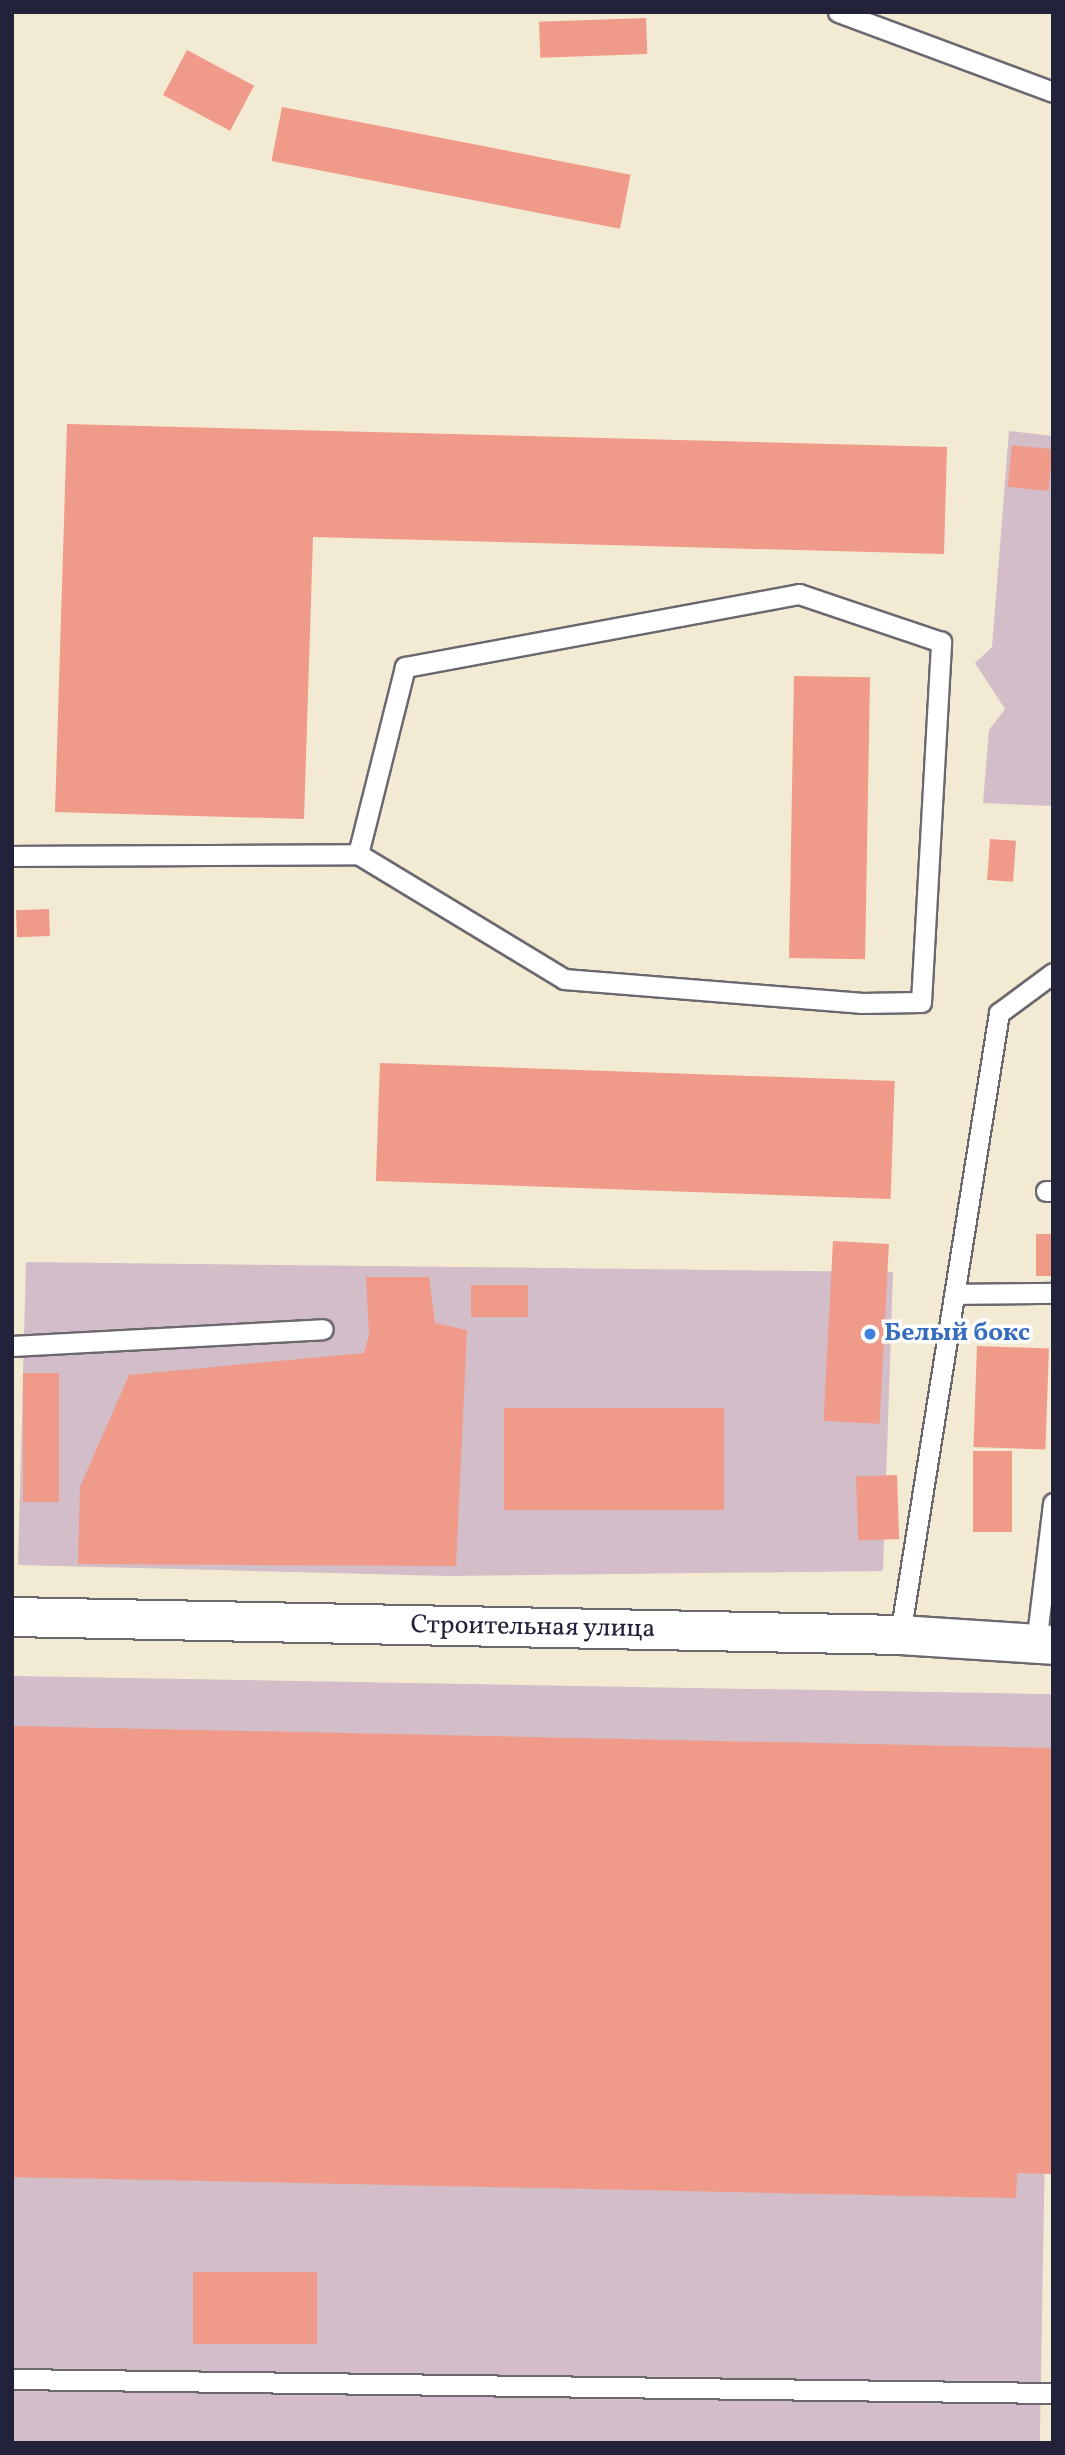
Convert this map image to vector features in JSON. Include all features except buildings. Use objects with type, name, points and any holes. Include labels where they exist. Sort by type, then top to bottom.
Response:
[{"type":"street","name":"Строительная улица","points":[[12,1617],[900,1635],[1045,1644]]},
{"type":"lane","points":[[838,12],[1053,92]]},
{"type":"lane","points":[[12,856],[358,854],[564,979],[860,1003],[921,1002],[941,642],[799,594],[405,667],[358,854]]},
{"type":"lane","points":[[900,1635],[999,1013],[1053,973]]},
{"type":"lane","points":[[954,1294],[1053,1293]]},
{"type":"lane","points":[[12,1346],[323,1329]]},
{"type":"lane","points":[[1045,1644],[1053,1503]]},
{"type":"lane","points":[[12,2379],[1053,2393]]},
{"type":"shaded area","points":[[1009,431],[1053,436],[1053,806],[983,803],[989,730],[1005,709],[975,663],[992,647]]},
{"type":"shaded area","points":[[26,1262],[893,1272],[883,1571],[449,1576],[18,1565]]},
{"type":"shaded area","points":[[12,1676],[1053,1694],[1040,2443],[12,2443]]},
{"type":"place","name":"Белый бокс","points":[[870,1334]]}]
